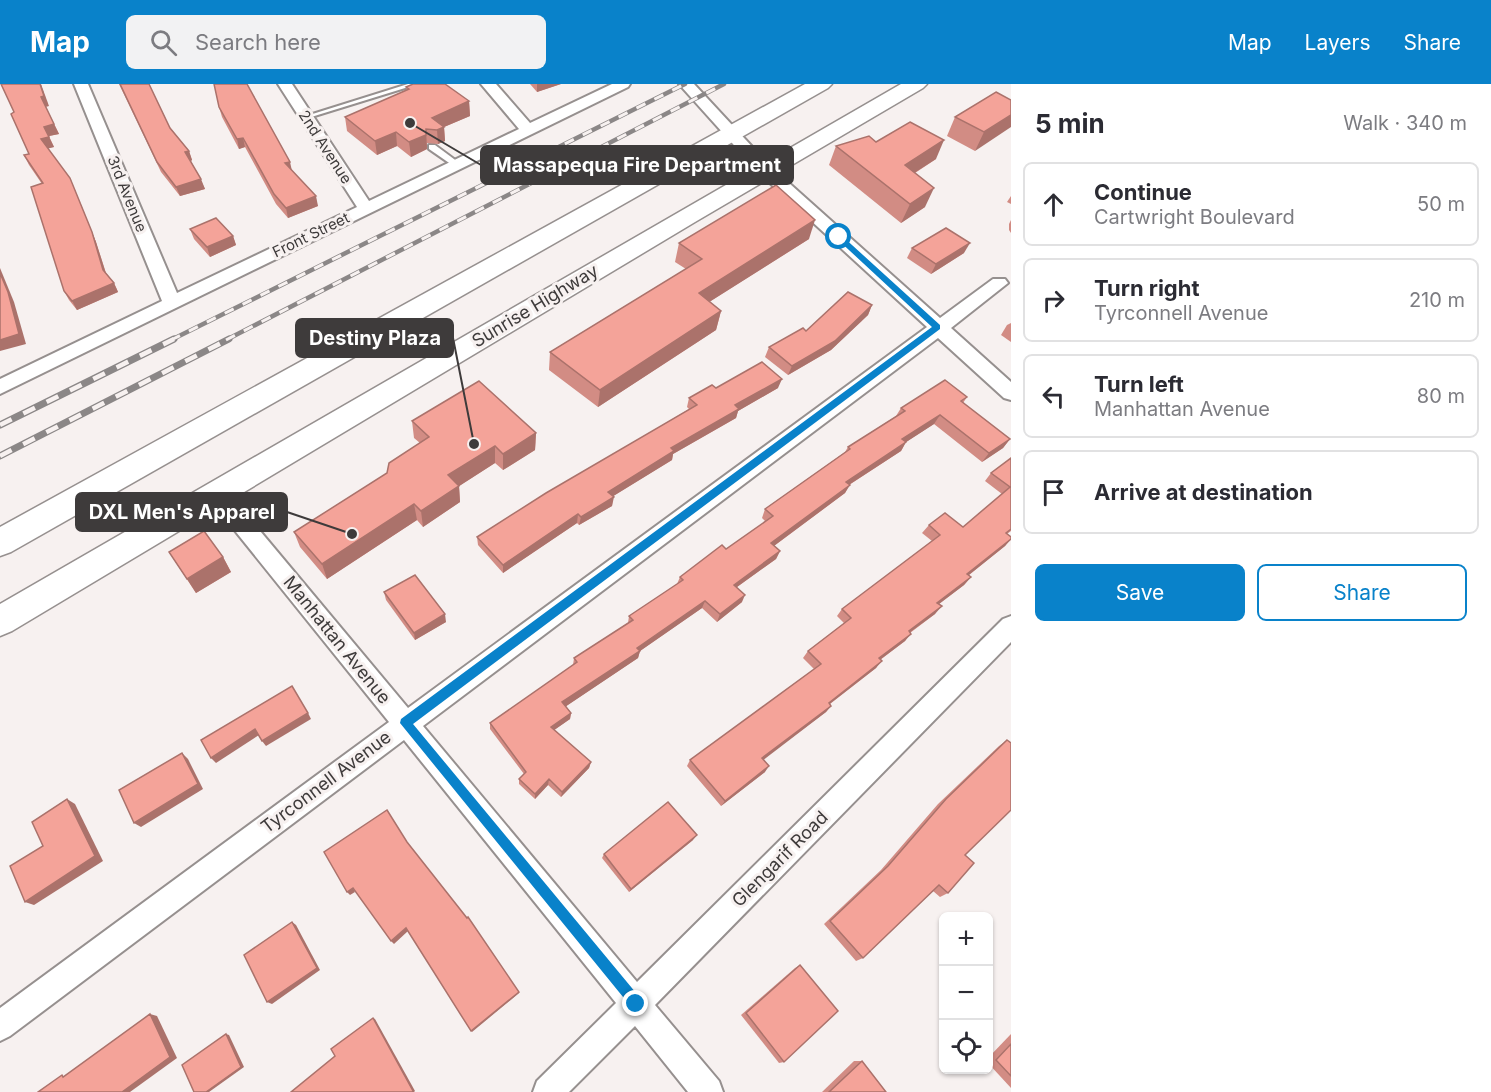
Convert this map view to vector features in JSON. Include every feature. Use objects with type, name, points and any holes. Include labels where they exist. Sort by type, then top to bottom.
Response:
[{"type":"highway","points":[[0,543],[821,84]]},
{"type":"highway","name":"Sunrise Highway","points":[[0,621],[218,495],[757,161],[916,84]]},
{"type":"street","name":"3rd Avenue","points":[[81,84],[172,303]]},
{"type":"street","name":"2nd Avenue","points":[[285,84],[366,209]]},
{"type":"street","points":[[488,84],[528,130]]},
{"type":"street","name":"Front Street","points":[[0,387],[623,84]]},
{"type":"street","points":[[686,84],[757,161],[1011,393]]},
{"type":"street","name":"Tyrconnell Avenue","points":[[0,1026],[999,283]]},
{"type":"street","name":"Manhattan Avenue","points":[[218,495],[708,1092]]},
{"type":"street","name":"Glengarif Road","points":[[548,1092],[1011,626]]},
{"type":"lane","points":[[306,117],[415,84]]},
{"type":"lane","points":[[432,147],[458,165]]},
{"type":"building","points":[[1,84],[40,84],[44,96],[41,97],[54,124],[44,127],[49,137],[41,139],[70,178],[92,232],[103,270],[114,283],[72,301],[64,291],[31,187],[43,183],[24,155],[29,154],[11,114],[14,112]]},
{"type":"building","points":[[120,84],[149,84],[170,128],[189,151],[185,152],[201,179],[176,187],[157,162]]},
{"type":"building","points":[[214,84],[247,84],[290,162],[285,163],[316,196],[286,208],[274,194],[243,138],[237,139],[219,107]]},
{"type":"building","points":[[413,84],[445,84],[469,101],[432,118],[444,127],[437,130],[426,129],[426,135],[409,142],[396,132],[375,141],[345,117],[409,89],[406,87]]},
{"type":"building","points":[[996,92],[1011,100],[1011,115],[984,132],[955,117]]},
{"type":"building","points":[[910,122],[944,140],[905,165],[934,188],[910,204],[836,146],[869,136],[876,142]]},
{"type":"building","points":[[776,185],[815,220],[699,293],[721,311],[600,390],[550,352],[702,259],[679,243]]},
{"type":"building","points":[[216,218],[233,236],[207,247],[190,229]]},
{"type":"building","points":[[946,228],[970,243],[936,264],[912,248]]},
{"type":"building","points":[[0,273],[8,292],[19,334],[0,340]]},
{"type":"building","points":[[848,292],[872,305],[835,341],[792,366],[769,347],[803,328],[806,331]]},
{"type":"building","points":[[762,362],[782,379],[735,405],[739,409],[671,448],[674,451],[608,492],[614,497],[581,517],[578,514],[503,565],[477,537],[546,493],[697,405],[689,398],[712,385],[716,388]]},
{"type":"building","points":[[945,380],[967,397],[961,401],[1010,439],[989,453],[940,415],[902,439],[906,442],[846,482],[850,485],[771,543],[780,551],[734,585],[745,595],[720,614],[705,601],[637,648],[640,651],[562,702],[571,713],[551,727],[591,762],[562,792],[549,779],[535,794],[519,779],[526,772],[490,723],[577,662],[574,658],[633,620],[629,616],[683,580],[680,577],[722,545],[726,549],[773,516],[765,509],[850,449],[848,447],[905,411],[901,408]]},
{"type":"building","points":[[479,381],[536,433],[503,454],[495,446],[448,475],[459,486],[421,511],[414,504],[322,564],[294,532],[387,473],[389,463],[429,437],[412,421]]},
{"type":"building","points":[[1011,458],[1011,529],[1006,533],[1011,539],[967,574],[971,577],[937,603],[942,606],[909,631],[911,634],[879,658],[882,661],[829,703],[831,706],[762,758],[769,766],[725,801],[690,760],[821,664],[808,651],[851,618],[842,609],[940,535],[929,525],[945,513],[963,527],[1010,487],[991,473]]},
{"type":"building","points":[[204,531],[223,557],[187,579],[169,552]]},
{"type":"building","points":[[415,575],[445,614],[414,633],[384,592]]},
{"type":"building","points":[[292,686],[308,713],[262,741],[255,729],[211,758],[201,740]]},
{"type":"building","points":[[1007,740],[1011,743],[1011,810],[965,855],[974,863],[948,893],[939,885],[863,958],[830,921],[888,866],[946,799]]},
{"type":"building","points":[[182,753],[198,784],[134,823],[119,790]]},
{"type":"building","points":[[67,799],[95,856],[25,902],[10,866],[43,846],[32,822]]},
{"type":"building","points":[[668,802],[697,835],[631,889],[604,854]]},
{"type":"building","points":[[387,810],[407,842],[468,917],[519,992],[471,1031],[406,928],[391,941],[353,888],[347,892],[324,852]]},
{"type":"building","points":[[292,922],[317,968],[267,1002],[244,955]]},
{"type":"building","points":[[800,965],[838,1011],[784,1062],[746,1013]]},
{"type":"building","points":[[150,1014],[170,1057],[122,1092],[38,1092],[62,1075],[63,1077]]},
{"type":"building","points":[[373,1018],[412,1092],[291,1092],[335,1056],[331,1049]]},
{"type":"building","points":[[226,1034],[241,1067],[206,1092],[194,1092],[182,1065]]},
{"type":"building","points":[[1011,1044],[1011,1076],[996,1060]]},
{"type":"building","points":[[862,1061],[886,1092],[829,1092]]},
{"type":"railway","points":[[171,340],[685,84]]},
{"type":"railway","points":[[226,340],[724,84]]},
{"type":"railway","points":[[0,425],[174,339]]},
{"type":"railway","points":[[0,456],[229,339]]},
{"type":"place","name":"Massapequa Fire Department","points":[[410,123]]},
{"type":"place","name":"Destiny Plaza","points":[[474,444]]},
{"type":"place","name":"DXL Men's Apparel","points":[[352,534]]},
{"type":"route","points":[[636,1004],[405,723],[937,327],[839,237]]}]
